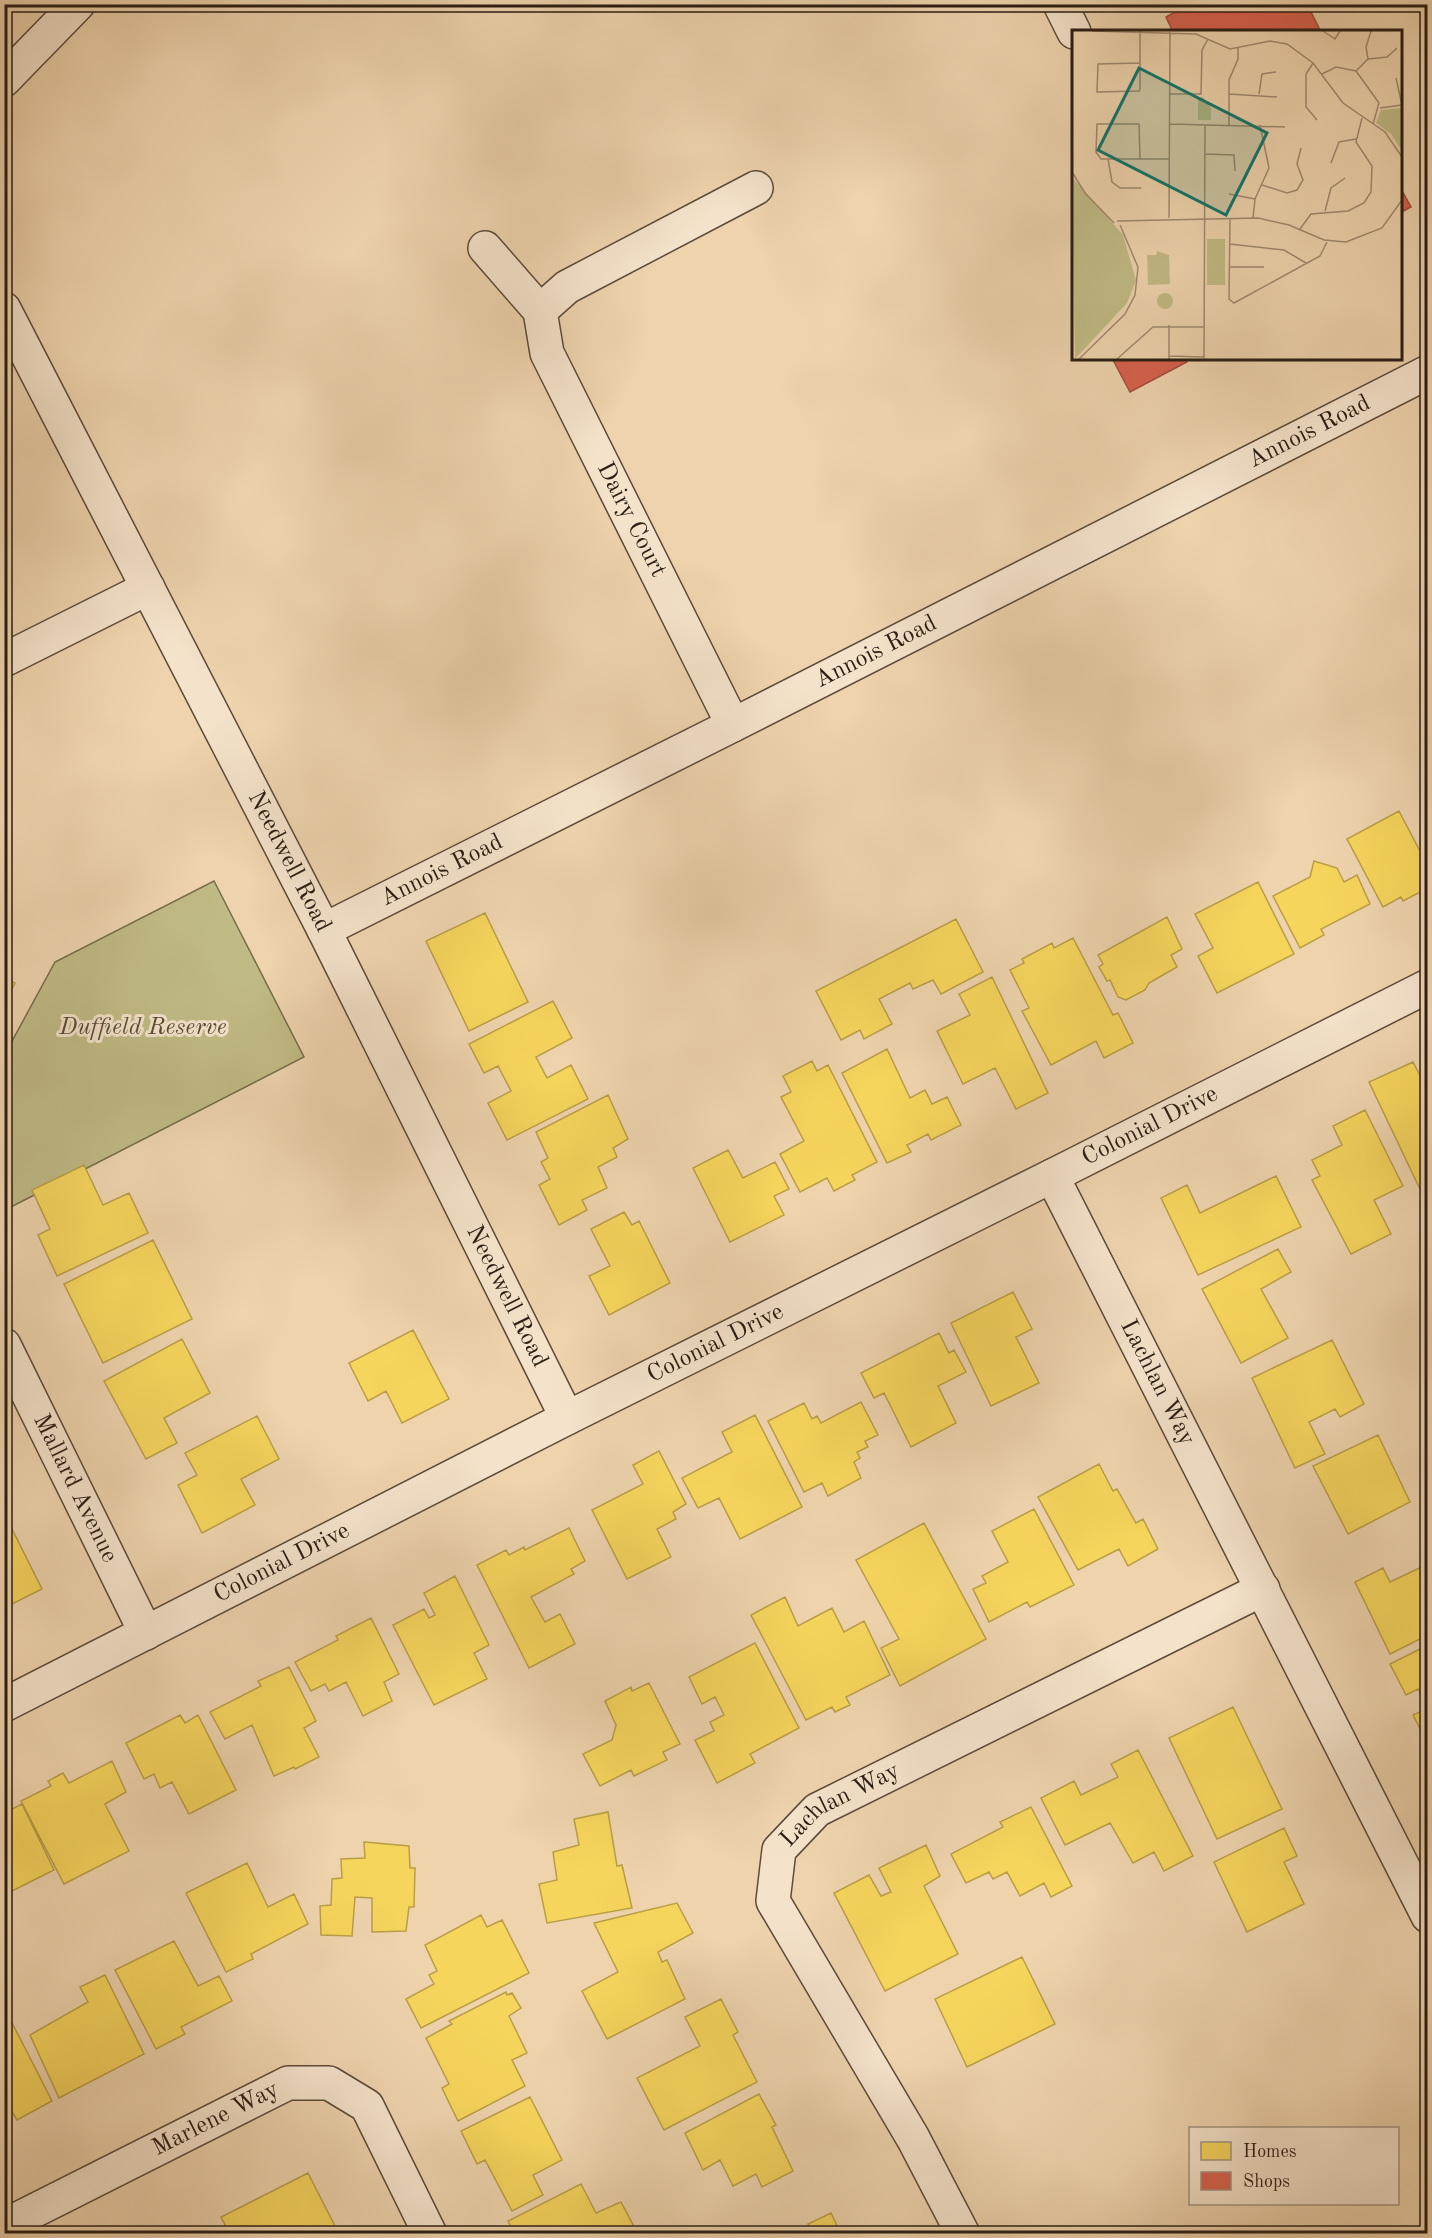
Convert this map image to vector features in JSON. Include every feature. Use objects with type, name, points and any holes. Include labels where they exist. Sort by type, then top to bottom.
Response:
[{"type":"street","points":[[4,80],[78,4]]},
{"type":"street","points":[[1060,4],[1073,30]]},
{"type":"street","points":[[485,248],[540,311],[567,287],[756,188]]},
{"type":"street","name":"Needwell Road","points":[[4,309],[324,930],[567,1418]]},
{"type":"street","name":"Dairy Court","points":[[540,311],[547,352],[733,725]]},
{"type":"street","name":"Annois Road","points":[[324,930],[1428,372]]},
{"type":"street","points":[[4,660],[147,588]]},
{"type":"street","name":"Colonial Drive","points":[[4,1705],[567,1418],[1428,986]]},
{"type":"street","name":"Lachlan Way","points":[[1052,1176],[1428,1916]]},
{"type":"street","name":"Mallard Avenue","points":[[4,1346],[146,1633]]},
{"type":"street","name":"Lachlan Way","points":[[963,2234],[913,2138],[773,1901],[779,1850],[817,1810],[1263,1589]]},
{"type":"street","name":"Marlene Way","points":[[4,2226],[288,2083],[329,2083],[367,2106],[430,2234]]},
{"type":"green space","name":"Duffield Reserve","points":[[214,881],[304,1057],[5,1210],[5,1054],[55,962]]},
{"type":"building: Homes","points":[[1399,811],[1421,853],[1428,850],[1428,888],[1403,901],[1401,897],[1383,907],[1347,839]]},
{"type":"building: Homes","points":[[1314,861],[1337,868],[1344,882],[1357,875],[1370,904],[1321,929],[1324,935],[1300,948],[1273,896],[1310,877]]},
{"type":"building: Homes","points":[[1258,882],[1294,954],[1217,993],[1198,956],[1213,948],[1195,914]]},
{"type":"building: Homes","points":[[485,913],[528,1002],[469,1031],[426,941]]},
{"type":"building: Homes","points":[[1167,917],[1182,949],[1171,955],[1177,967],[1149,983],[1145,990],[1126,1000],[1118,997],[1110,980],[1107,981],[1099,967],[1103,964],[1098,955]]},
{"type":"building: Homes","points":[[956,919],[983,972],[941,994],[933,980],[913,989],[910,983],[879,999],[892,1024],[864,1039],[860,1030],[841,1040],[816,991]]},
{"type":"building: Homes","points":[[1073,938],[1113,1015],[1118,1013],[1133,1043],[1104,1058],[1096,1041],[1051,1065],[1022,1011],[1029,1008],[1010,970],[1024,963],[1022,959],[1052,943],[1054,948]]},
{"type":"building: Homes","points":[[992,977],[1048,1093],[1016,1109],[995,1068],[963,1084],[937,1031],[970,1015],[959,994]]},
{"type":"building: Homes","points":[[4,978],[15,983],[4,1005]]},
{"type":"building: Homes","points":[[553,1001],[572,1038],[536,1057],[547,1078],[571,1065],[588,1099],[507,1140],[488,1103],[511,1091],[498,1066],[484,1073],[469,1044]]},
{"type":"building: Homes","points":[[887,1049],[910,1098],[925,1090],[932,1104],[947,1097],[961,1125],[931,1140],[928,1134],[907,1145],[911,1152],[887,1163],[842,1073]]},
{"type":"building: Homes","points":[[812,1061],[817,1071],[828,1065],[877,1162],[852,1175],[855,1180],[834,1191],[827,1178],[800,1192],[780,1154],[804,1141],[781,1097],[791,1092],[783,1076]]},
{"type":"building: Homes","points":[[1413,1062],[1428,1091],[1428,1206],[1369,1082]]},
{"type":"building: Homes","points":[[608,1095],[628,1139],[613,1148],[617,1157],[598,1167],[607,1188],[582,1200],[587,1210],[559,1225],[539,1185],[550,1179],[541,1162],[548,1158],[536,1132]]},
{"type":"building: Homes","points":[[1365,1110],[1403,1186],[1374,1200],[1391,1234],[1351,1254],[1312,1180],[1320,1176],[1312,1160],[1342,1145],[1333,1126]]},
{"type":"building: Homes","points":[[728,1150],[743,1178],[775,1162],[789,1189],[774,1196],[784,1215],[730,1242],[693,1168]]},
{"type":"building: Homes","points":[[84,1165],[103,1205],[129,1193],[148,1233],[57,1276],[38,1235],[50,1229],[32,1190]]},
{"type":"building: Homes","points":[[1276,1176],[1301,1227],[1198,1275],[1161,1198],[1187,1185],[1200,1213]]},
{"type":"building: Homes","points":[[624,1212],[632,1225],[639,1221],[670,1283],[609,1315],[589,1276],[610,1266],[591,1229]]},
{"type":"building: Homes","points":[[153,1240],[192,1319],[103,1363],[64,1284]]},
{"type":"building: Homes","points":[[1278,1249],[1291,1272],[1261,1289],[1288,1338],[1241,1363],[1202,1289]]},
{"type":"building: Homes","points":[[1013,1292],[1032,1329],[1016,1337],[1039,1383],[991,1406],[951,1323]]},
{"type":"building: Homes","points":[[413,1330],[449,1399],[402,1423],[386,1391],[368,1401],[349,1363]]},
{"type":"building: Homes","points":[[939,1333],[949,1353],[954,1350],[966,1372],[938,1386],[956,1423],[911,1447],[884,1393],[874,1398],[861,1373]]},
{"type":"building: Homes","points":[[182,1339],[210,1393],[164,1418],[177,1443],[146,1459],[104,1381]]},
{"type":"building: Homes","points":[[1332,1340],[1364,1404],[1340,1417],[1335,1409],[1309,1422],[1325,1454],[1295,1468],[1252,1378]]},
{"type":"building: Homes","points":[[861,1402],[878,1435],[865,1441],[868,1447],[857,1452],[860,1458],[854,1462],[861,1478],[828,1496],[822,1483],[804,1492],[768,1421],[804,1403],[812,1419],[817,1416],[821,1423]]},
{"type":"building: Homes","points":[[755,1415],[802,1507],[740,1539],[719,1498],[698,1508],[682,1478],[732,1452],[722,1432]]},
{"type":"building: Homes","points":[[257,1416],[279,1459],[241,1479],[255,1505],[202,1533],[178,1485],[197,1475],[185,1453]]},
{"type":"building: Homes","points":[[1378,1435],[1410,1502],[1348,1534],[1313,1466]]},
{"type":"building: Homes","points":[[659,1451],[686,1504],[673,1512],[676,1519],[657,1529],[671,1557],[627,1579],[592,1510],[643,1484],[633,1465]]},
{"type":"building: Homes","points":[[1099,1464],[1113,1491],[1117,1489],[1136,1523],[1143,1519],[1158,1549],[1128,1566],[1119,1549],[1078,1570],[1038,1497]]},
{"type":"building: Homes","points":[[1034,1509],[1074,1585],[1030,1607],[1027,1602],[989,1622],[973,1589],[986,1583],[982,1576],[1008,1562],[992,1531]]},
{"type":"building: Homes","points":[[4,1513],[42,1589],[4,1608]]},
{"type":"building: Homes","points":[[924,1523],[986,1639],[900,1686],[881,1648],[899,1639],[856,1560]]},
{"type":"building: Homes","points":[[569,1528],[585,1561],[571,1569],[574,1574],[531,1597],[545,1622],[560,1614],[575,1644],[529,1668],[477,1565],[506,1550],[509,1555],[524,1547],[525,1550]]},
{"type":"building: Homes","points":[[1428,1564],[1428,1635],[1390,1654],[1355,1582],[1383,1568],[1390,1582]]},
{"type":"building: Homes","points":[[455,1576],[489,1645],[474,1653],[487,1679],[434,1705],[393,1625],[424,1609],[429,1618],[435,1615],[424,1593]]},
{"type":"building: Homes","points":[[785,1597],[798,1626],[832,1608],[844,1632],[864,1621],[890,1675],[846,1697],[850,1705],[835,1712],[832,1707],[806,1720],[751,1615]]},
{"type":"building: Homes","points":[[371,1618],[399,1674],[384,1682],[392,1701],[363,1716],[346,1682],[329,1691],[325,1684],[311,1691],[295,1662],[338,1640],[336,1636]]},
{"type":"building: Homes","points":[[755,1643],[799,1728],[750,1754],[755,1763],[717,1783],[695,1740],[714,1731],[710,1722],[724,1715],[715,1697],[702,1704],[689,1677]]},
{"type":"building: Homes","points":[[1428,1645],[1428,1707],[1418,1689],[1406,1695],[1390,1664]]},
{"type":"building: Homes","points":[[289,1667],[316,1721],[304,1728],[319,1757],[274,1776],[252,1725],[225,1739],[210,1712],[261,1686],[258,1681]]},
{"type":"building: Homes","points":[[649,1683],[680,1744],[663,1752],[667,1760],[634,1776],[631,1770],[600,1786],[583,1754],[612,1740],[616,1725],[605,1701],[631,1687],[632,1691]]},
{"type":"building: Homes","points":[[1233,1707],[1282,1809],[1217,1839],[1169,1738]]},
{"type":"building: Homes","points":[[1428,1708],[1428,1744],[1413,1715]]},
{"type":"building: Homes","points":[[180,1715],[185,1723],[198,1715],[236,1790],[189,1814],[172,1782],[160,1788],[154,1774],[144,1779],[126,1743]]},
{"type":"building: Homes","points":[[1138,1750],[1193,1856],[1164,1871],[1154,1852],[1133,1863],[1110,1823],[1065,1845],[1041,1798],[1074,1781],[1081,1795],[1118,1777],[1111,1764]]},
{"type":"building: Homes","points":[[112,1761],[126,1792],[105,1804],[129,1851],[64,1884],[21,1801],[51,1786],[48,1781],[63,1773],[69,1783]]},
{"type":"building: Homes","points":[[22,1804],[54,1870],[4,1895],[4,1813]]},
{"type":"building: Homes","points":[[1031,1807],[1072,1886],[1051,1897],[1044,1883],[1020,1896],[1007,1872],[993,1879],[989,1872],[966,1883],[951,1854],[1003,1827],[1000,1822]]},
{"type":"building: Homes","points":[[608,1812],[617,1866],[622,1865],[632,1908],[547,1923],[539,1884],[557,1880],[553,1852],[579,1845],[574,1819]]},
{"type":"building: Homes","points":[[1284,1828],[1297,1856],[1284,1862],[1304,1904],[1247,1932],[1214,1862]]},
{"type":"building: Homes","points":[[364,1842],[409,1846],[410,1868],[415,1868],[414,1907],[409,1907],[406,1931],[372,1932],[372,1898],[355,1897],[352,1936],[321,1935],[320,1906],[331,1905],[332,1879],[342,1878],[341,1859],[365,1858]]},
{"type":"building: Homes","points":[[926,1845],[940,1876],[924,1886],[958,1954],[885,1991],[834,1893],[869,1875],[881,1896],[891,1892],[879,1868]]},
{"type":"building: Homes","points":[[247,1863],[268,1907],[294,1894],[308,1924],[251,1954],[253,1959],[226,1972],[186,1893]]},
{"type":"building: Homes","points":[[677,1903],[693,1933],[658,1952],[662,1962],[667,1960],[685,1999],[607,2039],[582,1991],[618,1972],[594,1923]]},
{"type":"building: Homes","points":[[481,1915],[487,1927],[502,1920],[529,1973],[421,2028],[406,1999],[434,1984],[429,1975],[437,1971],[425,1945]]},
{"type":"building: Homes","points":[[174,1941],[198,1986],[219,1976],[232,2001],[181,2027],[185,2034],[156,2049],[115,1970]]},
{"type":"building: Homes","points":[[1022,1957],[1055,2024],[967,2067],[935,1999]]},
{"type":"building: Homes","points":[[105,1975],[144,2054],[59,2098],[30,2035],[88,2002],[80,1987]]},
{"type":"building: Homes","points":[[506,1992],[507,1995],[512,1993],[521,2008],[509,2016],[527,2053],[512,2060],[525,2086],[458,2121],[442,2088],[449,2084],[426,2038],[452,2024],[449,2021]]},
{"type":"building: Homes","points":[[721,1999],[738,2032],[733,2035],[757,2082],[664,2130],[637,2078],[700,2046],[685,2017]]},
{"type":"building: Homes","points":[[8,2015],[52,2101],[17,2120],[8,2105],[4,2107],[4,2017]]},
{"type":"building: Homes","points":[[759,2094],[776,2125],[772,2127],[793,2171],[762,2187],[756,2174],[733,2186],[720,2160],[703,2170],[685,2133]]},
{"type":"building: Homes","points":[[530,2097],[562,2160],[533,2175],[543,2195],[512,2211],[485,2160],[477,2164],[461,2131]]},
{"type":"building: Homes","points":[[308,2173],[339,2234],[230,2234],[221,2217]]},
{"type":"building: Homes","points":[[581,2184],[596,2213],[621,2202],[638,2234],[515,2234],[508,2221]]},
{"type":"building: Homes","points":[[831,2213],[841,2234],[811,2234],[813,2232],[808,2224]]},
{"type":"building: Shops","points":[[1189,4],[1307,4],[1320,30],[1172,30],[1166,17]]},
{"type":"building: Shops","points":[[1402,191],[1411,207],[1402,212]]},
{"type":"building: Shops","points":[[1113,360],[1186,360],[1187,362],[1130,392]]}]
